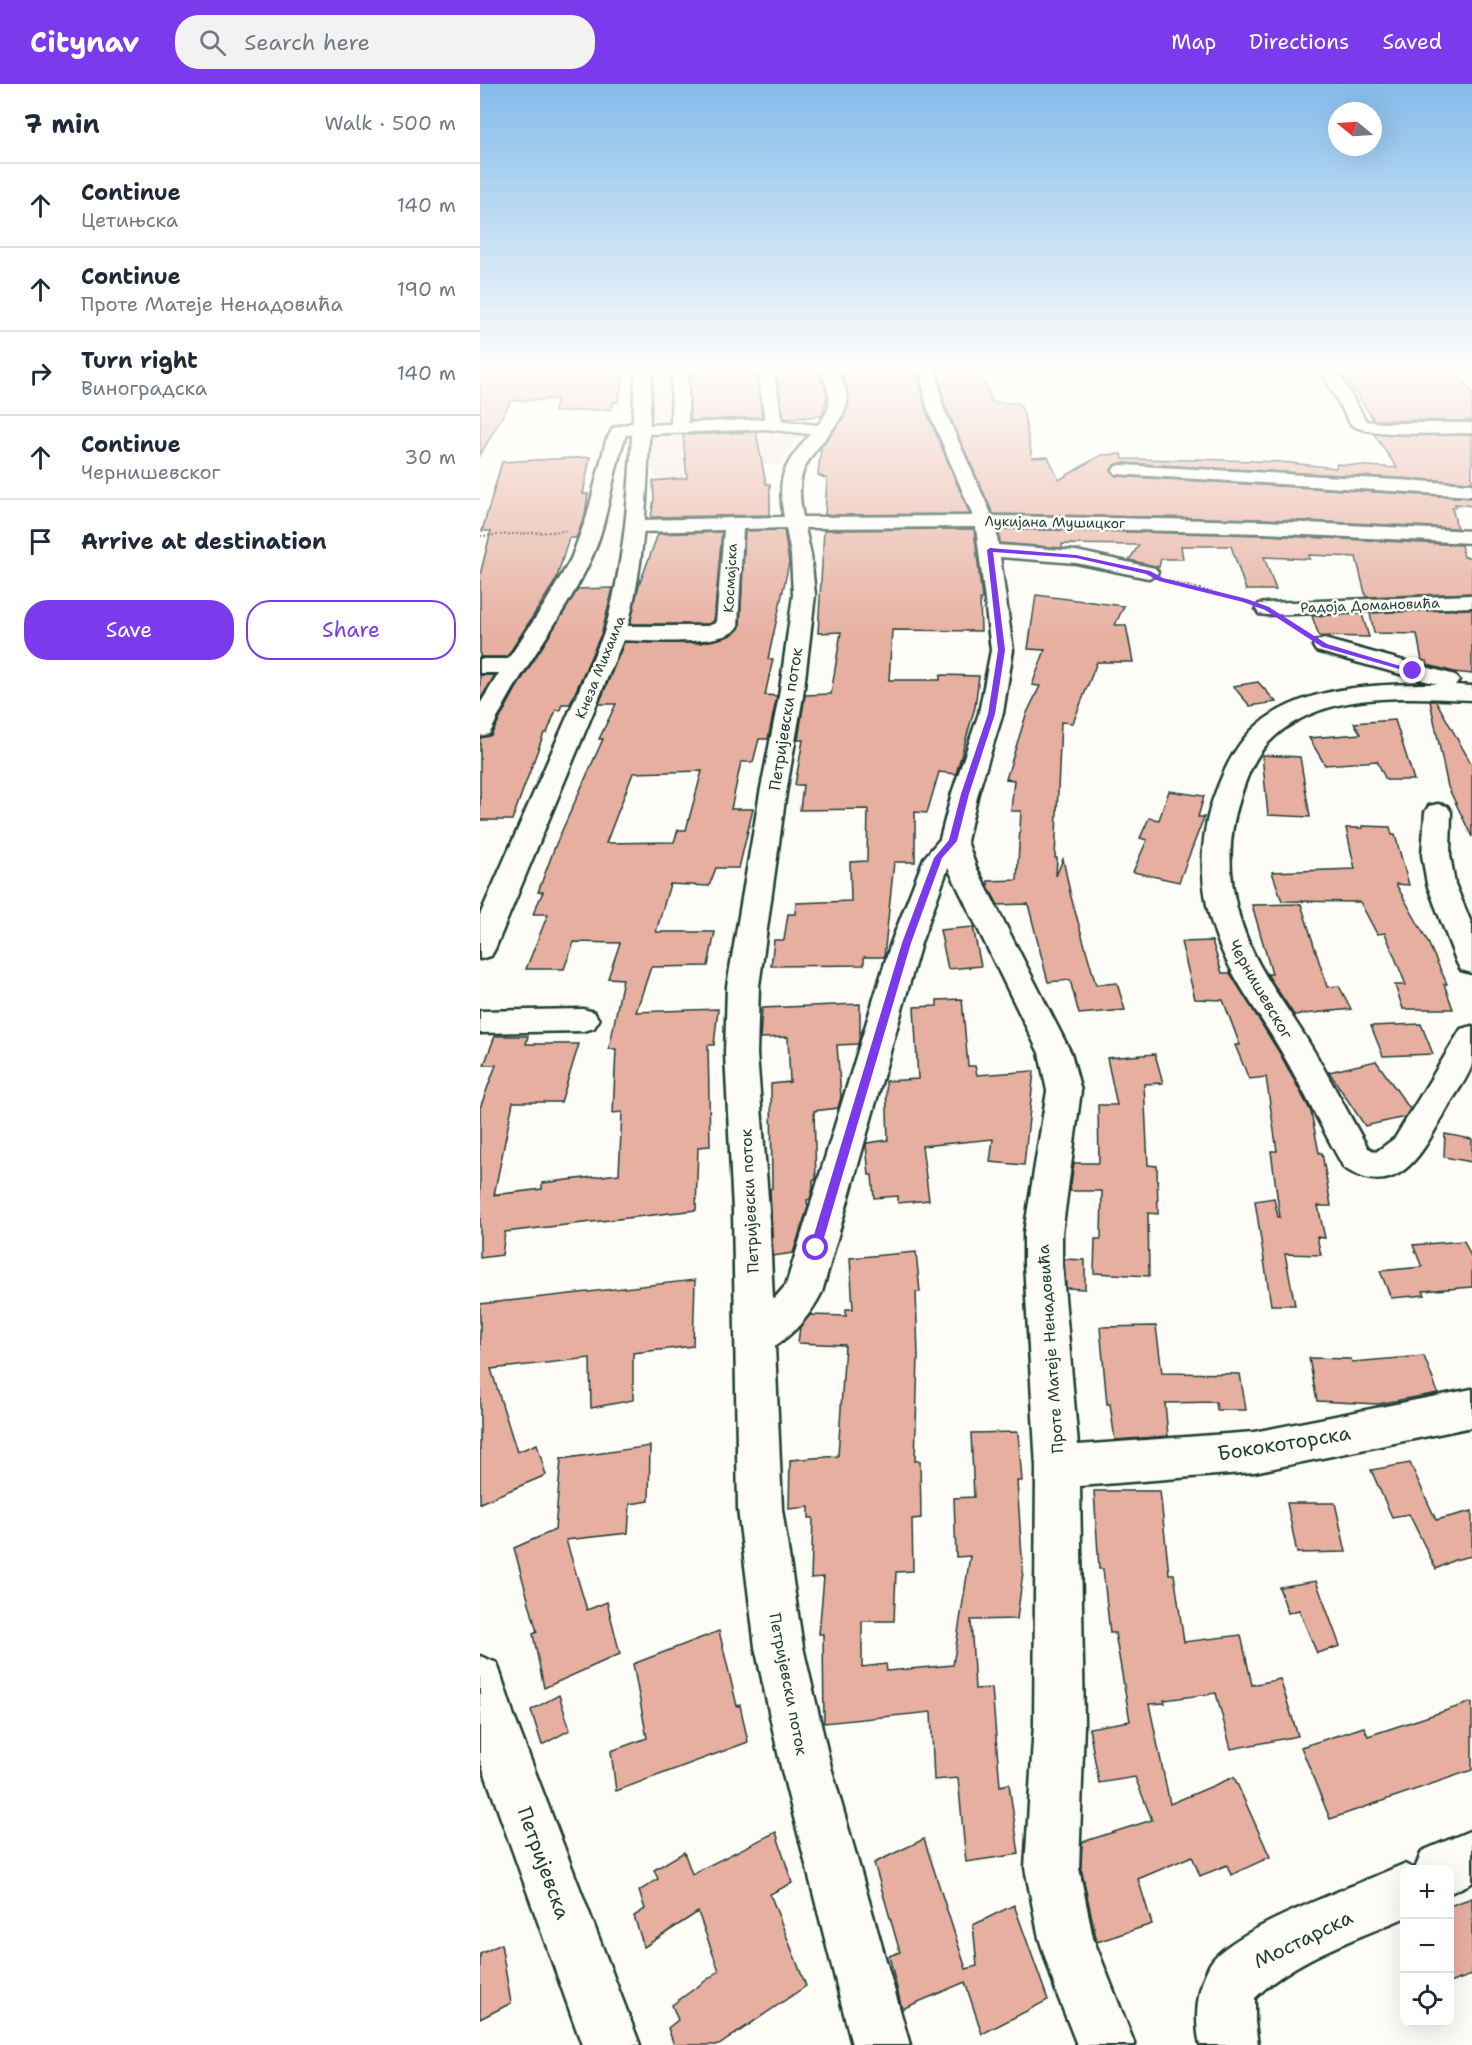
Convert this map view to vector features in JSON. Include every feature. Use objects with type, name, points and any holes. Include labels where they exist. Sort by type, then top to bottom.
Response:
[{"type":"street","points":[[480,729],[488,710],[562,597],[593,530],[612,458]]},
{"type":"street","name":"Кнеза Михаила","points":[[480,949],[615,633],[625,603],[638,526],[639,458]]},
{"type":"street","name":"Петријевски поток","points":[[802,458],[793,470],[789,494],[803,565],[804,595],[791,696],[753,916],[742,1014],[741,1054],[756,1337],[760,1509],[779,1647],[806,1767],[880,2045]]},
{"type":"street","points":[[756,1337],[779,1322],[803,1293],[906,943],[938,858],[953,841],[965,794],[991,714],[1002,650],[987,535],[956,458]]},
{"type":"street","points":[[1122,471],[1472,490]]},
{"type":"street","name":"Лукијана Мушицког","points":[[638,526],[794,523],[987,535],[1201,523],[1472,537]]},
{"type":"street","name":"Космајска","points":[[615,633],[710,633],[727,627],[734,524]]},
{"type":"street","points":[[987,535],[1148,572]]},
{"type":"street","name":"Радоја Домановића","points":[[1267,609],[1472,601]]},
{"type":"street","points":[[1324,646],[1472,687]]},
{"type":"street","points":[[480,666],[516,666]]},
{"type":"street","name":"Чернишевског","points":[[1472,693],[1386,691],[1351,694],[1312,704],[1296,712],[1276,724],[1258,740],[1242,761],[1224,805],[1218,829],[1218,889],[1232,939],[1356,1158],[1367,1165],[1383,1167],[1407,1147],[1472,1037]]},
{"type":"street","points":[[1437,812],[1436,855],[1441,884],[1472,963]]},
{"type":"street","name":"Проте Матеје Ненадовића","points":[[953,841],[962,867],[1055,1053],[1064,1091],[1043,1233],[1043,1263],[1058,1467],[1059,1724],[1052,1868],[1066,1938],[1085,1994],[1106,2045]]},
{"type":"street","points":[[480,1022],[583,1020]]},
{"type":"street","name":"Бококоторска","points":[[1058,1467],[1254,1452],[1472,1408]]},
{"type":"street","name":"Петријевска","points":[[480,1680],[490,1719],[611,2045]]},
{"type":"street","points":[[1451,1865],[1472,1856]]},
{"type":"street","name":"Мостарска","points":[[1229,2045],[1226,2015],[1230,1984],[1246,1968],[1314,1930],[1400,1893]]},
{"type":"path","points":[[480,536],[593,530]]},
{"type":"path","points":[[1148,572],[1161,579],[1267,609]]},
{"type":"shaded area","points":[[650,458],[784,458],[779,465],[763,465],[727,484],[659,487]]},
{"type":"building","points":[[590,458],[583,494],[588,494],[585,515],[576,538],[569,538],[556,580],[507,657],[480,657],[480,575],[491,531],[482,531],[502,462]]},
{"type":"building","points":[[685,458],[761,458],[766,484],[770,484],[770,515],[651,517],[654,499],[653,481],[687,478]]},
{"type":"building","points":[[820,458],[946,458],[970,514],[825,515],[827,479],[818,475]]},
{"type":"building","points":[[968,458],[1048,458],[1059,480],[1097,458],[1281,462],[1336,468],[1337,464],[1397,468],[1390,458],[1472,458],[1472,482],[1122,463],[1114,465],[1111,470],[1116,476],[1472,498],[1472,506],[1455,504],[1456,507],[1452,507],[1457,528],[1264,519],[993,514]]},
{"type":"building","points":[[974,529],[982,599],[980,599],[981,631],[892,630],[889,680],[940,680],[940,675],[979,676],[975,707],[956,774],[939,772],[927,813],[915,812],[915,862],[894,862],[884,957],[864,957],[864,965],[771,966],[774,940],[784,940],[788,914],[795,914],[796,903],[851,901],[850,862],[867,861],[868,809],[800,810],[803,785],[795,785],[803,740],[798,740],[805,695],[831,694],[841,632],[818,633],[824,530]]},
{"type":"building","points":[[999,529],[1264,535],[1461,545],[1464,557],[1472,557],[1472,593],[1366,597],[1356,557],[1309,555],[1310,559],[1264,557],[1276,590],[1246,590],[1231,546],[1181,546],[1183,559],[1161,559],[1159,567],[1129,560],[1139,545],[1062,544],[1062,548],[1000,543]]},
{"type":"building","points":[[784,530],[789,563],[768,659],[773,659],[765,695],[777,696],[768,739],[759,739],[753,762],[741,762],[731,809],[753,809],[739,868],[716,868],[709,886],[670,884],[656,932],[715,932],[708,966],[651,967],[636,1012],[718,1009],[714,1045],[708,1045],[710,1146],[698,1147],[696,1210],[505,1232],[502,1255],[480,1258],[480,1108],[496,1065],[484,1065],[495,1036],[528,1036],[526,1044],[579,1044],[561,1102],[513,1102],[494,1195],[542,1189],[542,1183],[619,1174],[622,1112],[613,1113],[616,1049],[609,1049],[623,979],[608,978],[620,943],[574,942],[564,969],[526,969],[548,914],[533,914],[543,892],[538,892],[556,844],[603,739],[599,739],[616,704],[599,704],[624,642],[700,643],[731,635],[740,627],[745,531]],"holes":[[[702,771],[686,830],[678,830],[674,842],[606,843],[633,773]]]},
{"type":"building","points":[[722,532],[714,621],[708,624],[630,624],[638,588],[658,534]]},
{"type":"building","points":[[613,588],[602,632],[570,704],[562,704],[560,710],[556,710],[547,733],[544,733],[512,820],[480,820],[480,738],[491,735],[517,687],[578,589]]},
{"type":"building","points":[[1036,595],[1124,606],[1115,625],[1126,625],[1133,662],[1097,662],[1073,723],[1061,722],[1055,858],[1057,858],[1056,876],[1063,859],[1071,897],[1096,985],[1117,983],[1125,1010],[1079,1014],[1070,980],[1048,982],[1028,904],[998,905],[988,886],[988,881],[1017,880],[1021,811],[1011,811],[1014,780],[1006,779],[1026,715],[1040,686],[1032,685],[1045,650],[1028,649]]},
{"type":"building","points":[[1472,609],[1472,674],[1454,672],[1428,665],[1427,661],[1422,661],[1417,634],[1374,633],[1370,613]]},
{"type":"building","points":[[1362,614],[1369,637],[1319,636],[1312,616]]},
{"type":"building","points":[[480,675],[495,675],[480,700]]},
{"type":"building","points":[[1258,682],[1276,702],[1250,706],[1233,686]]},
{"type":"building","points":[[1430,701],[1436,701],[1472,765],[1472,837],[1448,787]]},
{"type":"building","points":[[1395,720],[1414,780],[1386,780],[1377,761],[1325,765],[1309,738],[1361,734],[1354,723]]},
{"type":"building","points":[[1262,755],[1300,757],[1310,817],[1268,815]]},
{"type":"building","points":[[1169,791],[1204,796],[1198,817],[1204,817],[1179,882],[1133,872],[1147,840],[1140,838],[1149,818],[1159,820]]},
{"type":"building","points":[[1362,826],[1390,827],[1392,835],[1395,835],[1409,885],[1396,884],[1427,940],[1447,984],[1444,984],[1453,1009],[1403,1009],[1395,985],[1406,985],[1385,933],[1377,934],[1360,902],[1282,901],[1272,872],[1355,869],[1346,828],[1363,828]]},
{"type":"building","points":[[1301,904],[1327,987],[1339,986],[1351,1009],[1294,1015],[1267,974],[1272,974],[1252,905]]},
{"type":"building","points":[[973,927],[981,966],[948,969],[940,930]]},
{"type":"building","points":[[1212,941],[1222,973],[1230,973],[1279,1052],[1311,1112],[1319,1153],[1322,1153],[1331,1206],[1318,1206],[1325,1238],[1317,1237],[1321,1255],[1285,1254],[1295,1305],[1271,1305],[1255,1201],[1274,1198],[1278,1217],[1280,1217],[1271,1151],[1277,1151],[1266,1077],[1249,1079],[1235,1045],[1240,1045],[1223,1000],[1195,999],[1181,942]]},
{"type":"building","points":[[962,999],[968,1066],[975,1066],[977,1075],[1034,1071],[1024,1165],[990,1162],[993,1139],[922,1146],[929,1200],[898,1203],[898,1196],[874,1198],[866,1145],[888,1140],[886,1081],[918,1079],[914,1007],[937,1006],[937,1000]]},
{"type":"building","points":[[860,1004],[858,1044],[837,1045],[841,1097],[838,1108],[814,1111],[816,1180],[813,1180],[810,1199],[807,1200],[808,1207],[793,1253],[773,1256],[770,1189],[772,1188],[771,1084],[790,1082],[788,1037],[760,1038],[762,1008]]},
{"type":"building","points":[[1421,1024],[1433,1054],[1383,1056],[1371,1026]]},
{"type":"building","points":[[1155,1054],[1163,1083],[1144,1084],[1148,1165],[1157,1166],[1158,1214],[1148,1213],[1149,1276],[1094,1273],[1095,1239],[1101,1239],[1102,1191],[1070,1191],[1074,1163],[1099,1163],[1098,1105],[1117,1105],[1107,1058]]},
{"type":"building","points":[[1376,1061],[1410,1109],[1405,1117],[1365,1126],[1329,1072]]},
{"type":"building","points":[[1445,1134],[1472,1139],[1472,1162],[1444,1157]]},
{"type":"building","points":[[1464,1241],[1472,1259],[1472,1287],[1423,1291],[1425,1295],[1391,1298],[1380,1271],[1422,1267],[1413,1245]]},
{"type":"building","points":[[916,1252],[920,1292],[916,1292],[918,1356],[915,1461],[920,1461],[921,1518],[912,1519],[913,1571],[896,1572],[894,1621],[862,1621],[862,1667],[886,1664],[887,1671],[953,1665],[970,1556],[956,1557],[954,1498],[974,1497],[971,1433],[1018,1432],[1022,1481],[1017,1481],[1023,1572],[1017,1619],[971,1620],[975,1689],[992,1688],[1000,1786],[1009,1784],[1019,1854],[966,1862],[958,1778],[934,1780],[931,1712],[824,1723],[823,1634],[819,1634],[824,1577],[811,1578],[813,1518],[809,1518],[809,1507],[789,1509],[790,1460],[838,1456],[845,1345],[798,1343],[800,1327],[810,1315],[846,1316],[846,1309],[853,1309],[850,1258]]},
{"type":"building","points":[[1064,1259],[1085,1260],[1085,1289],[1066,1288]]},
{"type":"building","points":[[695,1280],[693,1346],[633,1353],[633,1400],[591,1408],[590,1358],[491,1369],[517,1452],[537,1444],[546,1475],[480,1503],[480,1304]]},
{"type":"building","points":[[1156,1326],[1162,1373],[1240,1374],[1246,1410],[1217,1410],[1216,1402],[1165,1403],[1168,1436],[1115,1440],[1110,1404],[1107,1404],[1100,1327]]},
{"type":"building","points":[[1424,1356],[1438,1393],[1378,1404],[1317,1401],[1309,1358],[1351,1359],[1352,1362]]},
{"type":"building","points":[[650,1446],[649,1501],[630,1504],[628,1533],[566,1540],[587,1610],[607,1602],[620,1654],[544,1688],[533,1634],[537,1632],[514,1548],[555,1530],[561,1459]]},
{"type":"building","points":[[1410,1463],[1436,1520],[1472,1511],[1472,1556],[1454,1560],[1436,1569],[1409,1514],[1392,1517],[1371,1470]]},
{"type":"building","points":[[1094,1491],[1160,1491],[1169,1574],[1174,1574],[1184,1642],[1241,1635],[1252,1685],[1280,1679],[1298,1736],[1231,1749],[1216,1693],[1149,1704],[1170,1804],[1234,1777],[1270,1857],[1231,1875],[1227,1865],[1200,1876],[1192,1856],[1138,1879],[1152,1924],[1097,1942],[1081,1868],[1082,1842],[1152,1820],[1135,1777],[1099,1783],[1089,1728],[1130,1721],[1115,1633],[1110,1633],[1103,1569],[1099,1569]]},
{"type":"building","points":[[1287,1503],[1335,1503],[1346,1552],[1297,1553]]},
{"type":"building","points":[[1316,1581],[1340,1646],[1317,1653],[1299,1610],[1288,1613],[1279,1587]]},
{"type":"building","points":[[719,1631],[748,1742],[616,1791],[611,1751],[647,1738],[633,1664]]},
{"type":"building","points":[[559,1695],[570,1730],[542,1745],[531,1710]]},
{"type":"building","points":[[1472,1702],[1472,1770],[1330,1819],[1301,1747],[1364,1727],[1368,1736]]},
{"type":"building","points":[[776,1832],[792,1883],[770,1894],[806,1986],[719,2045],[674,2045],[668,2028],[678,2020],[672,2005],[719,1971],[698,1912],[644,1947],[634,1916],[645,1909],[639,1891],[658,1879],[654,1870],[684,1852],[692,1874]]},
{"type":"building","points":[[924,1839],[966,1969],[977,1966],[973,1925],[1014,1905],[1048,2000],[982,2034],[965,1982],[902,2009],[889,1956],[900,1952],[874,1863]]},
{"type":"building","points":[[1472,1898],[1472,1975],[1454,1981],[1454,1919],[1454,1904]]},
{"type":"building","points":[[501,1944],[511,2003],[480,2019],[480,1954]]},
{"type":"route","points":[[816,1248],[906,943],[938,858],[953,841],[965,794],[991,714],[1002,650],[990,550],[1076,557],[1148,572],[1161,579],[1267,609],[1324,646],[1413,671]]}]
